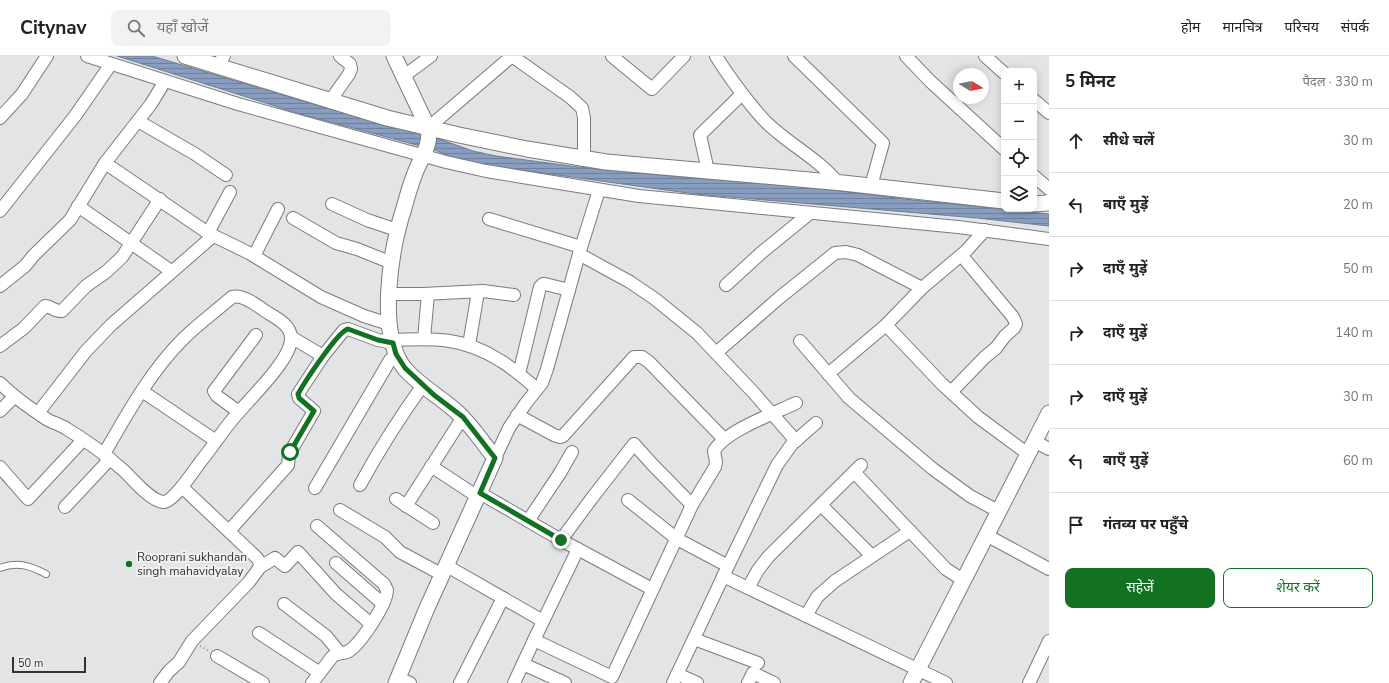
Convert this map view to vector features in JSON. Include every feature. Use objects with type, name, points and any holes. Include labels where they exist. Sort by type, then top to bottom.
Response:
[{"type":"street","points":[[0,118],[22,94],[47,56]]},
{"type":"street","points":[[87,56],[238,104],[486,171],[639,196],[875,218],[985,230],[1049,239]]},
{"type":"street","points":[[185,56],[221,61],[330,101],[429,130],[527,149],[606,162],[838,182],[1001,201]]},
{"type":"street","points":[[330,101],[351,69],[350,64],[340,56]]},
{"type":"street","points":[[394,56],[429,130],[425,154],[414,175],[397,230],[388,305],[389,324],[394,346],[405,368],[423,385],[463,417],[495,458]]},
{"type":"street","points":[[404,76],[431,56]]},
{"type":"street","points":[[429,130],[512,56],[570,97],[582,108],[584,118],[584,158]]},
{"type":"street","points":[[612,56],[652,89],[684,56]]},
{"type":"street","points":[[716,56],[730,79],[765,122],[818,162],[831,173],[838,182]]},
{"type":"street","points":[[794,56],[883,143],[871,186]]},
{"type":"street","points":[[906,56],[930,81],[1001,146]]},
{"type":"street","points":[[985,56],[1001,70]]},
{"type":"street","points":[[0,211],[70,122],[111,64]]},
{"type":"street","points":[[0,286],[25,266],[34,255],[70,220],[105,163],[151,104],[165,82]]},
{"type":"street","points":[[708,171],[700,135],[742,94]]},
{"type":"street","points":[[1037,103],[1049,113]]},
{"type":"street","points":[[138,121],[196,154],[226,175]]},
{"type":"street","points":[[105,163],[211,234],[254,256],[321,297],[364,316],[389,324]]},
{"type":"street","points":[[1037,179],[1049,189]]},
{"type":"street","points":[[401,681],[445,570],[509,428],[542,383],[580,250],[599,190]]},
{"type":"street","points":[[38,413],[86,350],[111,325],[211,234],[230,192]]},
{"type":"street","points":[[0,346],[24,328],[45,306],[48,306],[56,311],[62,311],[86,286],[114,265],[132,243],[160,199]]},
{"type":"street","points":[[1037,204],[1047,204],[1049,202]]},
{"type":"street","points":[[332,204],[367,220],[397,230]]},
{"type":"street","points":[[78,206],[171,271]]},
{"type":"street","points":[[254,256],[278,209]]},
{"type":"street","points":[[726,285],[761,253],[810,213]]},
{"type":"street","points":[[294,218],[336,243],[357,249],[392,263]]},
{"type":"street","points":[[489,219],[580,250],[655,299],[697,333],[796,441]]},
{"type":"street","points":[[828,374],[886,325],[922,288],[962,256],[985,230]]},
{"type":"street","points":[[716,353],[779,298],[835,253],[846,252],[858,255],[922,288]]},
{"type":"street","points":[[951,392],[985,357],[996,348],[1016,324],[1013,317],[962,256]]},
{"type":"street","points":[[519,374],[540,287],[545,284],[569,290]]},
{"type":"street","points":[[389,294],[478,292],[514,295]]},
{"type":"street","points":[[468,345],[478,292]]},
{"type":"street","points":[[424,339],[428,294]]},
{"type":"street","points":[[0,383],[14,397],[83,440],[107,457],[153,498],[162,502],[167,502],[182,487],[239,412],[277,368],[286,354],[291,337],[289,329],[257,305],[236,296],[232,297],[183,339],[164,360],[142,391],[107,457],[65,507]]},
{"type":"street","points":[[886,325],[951,392],[978,417],[1031,448],[1049,449]]},
{"type":"street","points":[[228,531],[288,465],[289,454],[314,411],[299,398],[298,394],[323,356],[344,330],[348,329],[394,346],[424,339],[454,341],[468,345],[486,352],[502,361],[537,389]]},
{"type":"street","points":[[239,412],[217,396],[214,391],[256,335]]},
{"type":"street","points":[[291,337],[323,356]]},
{"type":"street","points":[[800,341],[849,398],[933,469],[970,496],[998,511]]},
{"type":"street","points":[[315,488],[390,360],[394,346]]},
{"type":"street","points":[[517,416],[554,435],[560,437],[563,436],[634,357],[639,357],[649,362],[724,439]]},
{"type":"street","points":[[360,485],[380,449],[423,385]]},
{"type":"street","points":[[142,391],[216,441]]},
{"type":"street","points":[[0,411],[14,397]]},
{"type":"street","points":[[534,640],[612,677],[692,505],[715,467],[716,462],[714,451],[717,446],[724,439],[747,426],[796,403]]},
{"type":"street","points":[[911,683],[1049,414]]},
{"type":"street","points":[[433,523],[401,503],[431,466],[463,417]]},
{"type":"street","points":[[697,683],[675,678],[777,465],[792,444],[816,423]]},
{"type":"street","points":[[0,467],[28,498],[83,440]]},
{"type":"street","points":[[561,540],[634,444],[692,505]]},
{"type":"street","points":[[528,521],[572,452]]},
{"type":"street","points":[[431,466],[479,495],[652,589]]},
{"type":"street","points":[[748,588],[758,570],[768,557],[858,469],[910,530],[946,569],[963,580]]},
{"type":"street","points":[[182,487],[257,558],[260,567]]},
{"type":"street","points":[[628,500],[677,538],[748,588],[946,683]]},
{"type":"street","points":[[821,504],[872,556]]},
{"type":"street","points":[[340,510],[385,538],[400,552],[445,570],[503,598],[543,621]]},
{"type":"street","points":[[312,683],[334,655],[346,652],[361,638],[383,604],[387,594],[386,586],[317,526]]},
{"type":"street","points":[[806,616],[817,597],[835,581],[910,530]]},
{"type":"street","points":[[986,535],[1049,569]]},
{"type":"street","points":[[514,683],[578,549]]},
{"type":"street","points":[[160,683],[169,671],[179,662],[192,641],[249,582],[260,567],[276,558],[285,566],[298,552],[336,594],[371,624]]},
{"type":"street","points":[[336,564],[383,604]]},
{"type":"street","points":[[460,683],[503,598]]},
{"type":"street","points":[[284,604],[326,636],[340,654]]},
{"type":"street","points":[[259,633],[320,673]]},
{"type":"street","points":[[694,639],[758,663]]},
{"type":"street","points":[[1028,683],[1049,641]]},
{"type":"street","points":[[217,656],[263,683]]},
{"type":"street","points":[[523,664],[565,683]]},
{"type":"street","points":[[748,683],[753,673],[774,683]]},
{"type":"lane","points":[[0,568],[7,565],[21,565],[34,568],[46,574]]},
{"type":"path","points":[[192,641],[217,656]]},
{"type":"water","points":[[117,56],[152,56],[323,107],[439,139],[473,151],[496,156],[578,167],[659,175],[791,185],[1001,209],[1001,212],[1049,214],[1049,226],[977,218],[695,194],[478,164],[450,157],[435,150],[297,113]]},
{"type":"place","name":"Rooprani sukhandan singh mahavidyalay","points":[[129,564]]},
{"type":"route","points":[[290,452],[314,413],[314,411],[298,397],[298,394],[323,356],[340,334],[344,330],[348,329],[378,340],[393,343],[396,354],[405,368],[434,395],[463,417],[495,458],[480,493],[561,540]]}]
